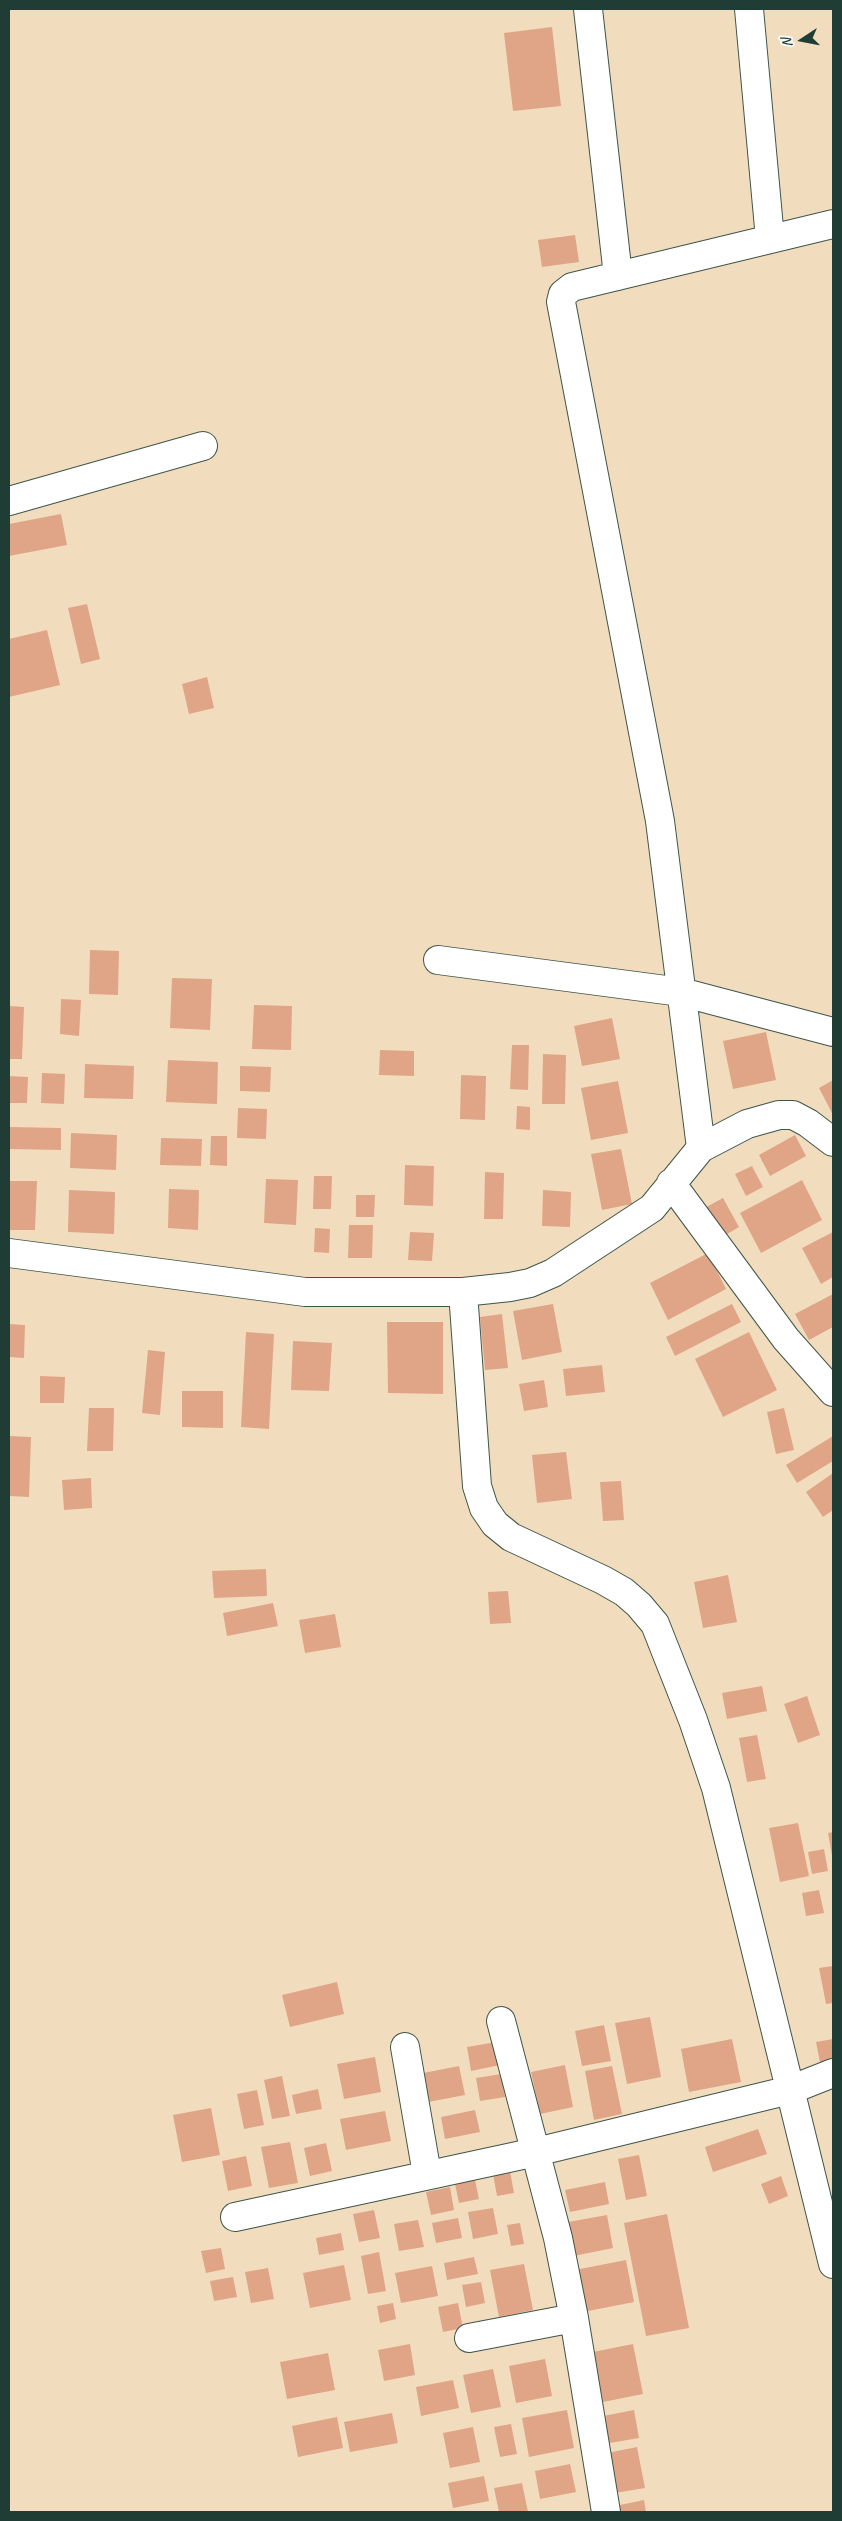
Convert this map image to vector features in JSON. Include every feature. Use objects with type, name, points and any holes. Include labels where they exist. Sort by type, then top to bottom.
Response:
[{"type":"street","points":[[588,9],[618,276]]},
{"type":"street","points":[[749,9],[770,240]]},
{"type":"street","points":[[701,1148],[660,821],[616,580],[562,315],[561,302],[564,294],[572,287],[833,224]]},
{"type":"street","points":[[9,501],[203,446]]},
{"type":"street","points":[[438,960],[681,992],[833,1032]]},
{"type":"street","points":[[9,1253],[305,1292],[463,1292],[510,1287],[530,1283],[553,1272],[652,1208],[701,1148],[747,1124],[779,1115],[799,1118],[833,1142]]},
{"type":"street","points":[[671,1183],[786,1339],[833,1392]]},
{"type":"street","points":[[463,1292],[477,1486],[484,1508],[494,1524],[511,1537],[624,1592],[655,1624],[694,1720],[716,1788],[833,2264]]},
{"type":"street","points":[[501,2021],[558,2238],[574,2318],[606,2512]]},
{"type":"street","points":[[405,2047],[427,2174]]},
{"type":"street","points":[[235,2217],[427,2174],[536,2152],[790,2090],[833,2073]]},
{"type":"street","points":[[469,2338],[574,2318]]},
{"type":"building","points":[[552,27],[561,106],[513,111],[504,33]]},
{"type":"building","points":[[575,235],[579,262],[542,267],[538,240]]},
{"type":"building","points":[[61,514],[67,545],[9,556],[9,524]]},
{"type":"building","points":[[87,604],[100,659],[81,664],[68,608]]},
{"type":"building","points":[[47,630],[60,685],[9,697],[9,639]]},
{"type":"building","points":[[207,677],[214,708],[189,714],[182,684]]},
{"type":"building","points":[[90,950],[119,951],[118,995],[89,994]]},
{"type":"building","points":[[172,978],[212,979],[210,1030],[170,1028]]},
{"type":"building","points":[[61,999],[81,1000],[79,1036],[60,1034]]},
{"type":"building","points":[[254,1005],[292,1006],[291,1050],[252,1049]]},
{"type":"building","points":[[9,1006],[24,1007],[22,1059],[9,1059]]},
{"type":"building","points":[[612,1018],[620,1059],[582,1066],[574,1026]]},
{"type":"building","points":[[766,1032],[776,1080],[733,1089],[723,1041]]},
{"type":"building","points":[[512,1045],[529,1045],[528,1090],[510,1089]]},
{"type":"building","points":[[380,1050],[414,1051],[414,1076],[379,1075]]},
{"type":"building","points":[[543,1054],[566,1055],[565,1104],[542,1104]]},
{"type":"building","points":[[168,1060],[218,1062],[217,1104],[166,1102]]},
{"type":"building","points":[[85,1064],[134,1066],[133,1099],[84,1098]]},
{"type":"building","points":[[240,1066],[271,1067],[270,1092],[240,1091]]},
{"type":"building","points":[[42,1073],[65,1074],[64,1104],[41,1103]]},
{"type":"building","points":[[461,1075],[486,1076],[485,1120],[460,1119]]},
{"type":"building","points":[[9,1076],[28,1077],[27,1103],[9,1103]]},
{"type":"building","points":[[833,1080],[833,1115],[819,1088]]},
{"type":"building","points":[[618,1081],[628,1133],[591,1140],[581,1088]]},
{"type":"building","points":[[517,1106],[530,1107],[530,1130],[516,1129]]},
{"type":"building","points":[[238,1108],[267,1109],[266,1139],[237,1138]]},
{"type":"building","points":[[9,1127],[61,1128],[61,1150],[9,1149]]},
{"type":"building","points":[[71,1133],[117,1135],[116,1170],[70,1168]]},
{"type":"building","points":[[795,1135],[806,1156],[770,1176],[759,1155]]},
{"type":"building","points":[[211,1136],[227,1136],[227,1166],[210,1165]]},
{"type":"building","points":[[161,1138],[202,1139],[201,1166],[160,1165]]},
{"type":"building","points":[[621,1149],[632,1204],[602,1210],[591,1154]]},
{"type":"building","points":[[405,1165],[434,1166],[433,1206],[404,1205]]},
{"type":"building","points":[[752,1166],[763,1187],[746,1196],[735,1174]]},
{"type":"building","points":[[485,1172],[504,1173],[503,1219],[484,1219]]},
{"type":"building","points":[[314,1176],[332,1176],[331,1209],[313,1209]]},
{"type":"building","points":[[266,1179],[298,1180],[296,1225],[264,1223]]},
{"type":"building","points":[[802,1180],[822,1220],[761,1253],[740,1213]]},
{"type":"building","points":[[9,1181],[37,1181],[35,1230],[9,1230]]},
{"type":"building","points":[[169,1189],[199,1190],[198,1230],[168,1228]]},
{"type":"building","points":[[69,1190],[115,1192],[114,1234],[68,1232]]},
{"type":"building","points":[[543,1190],[571,1192],[570,1227],[542,1226]]},
{"type":"building","points":[[356,1195],[375,1195],[374,1217],[356,1217]]},
{"type":"building","points":[[723,1198],[739,1227],[717,1240],[701,1210]]},
{"type":"building","points":[[349,1225],[373,1225],[372,1258],[348,1258]]},
{"type":"building","points":[[315,1228],[330,1229],[329,1253],[314,1252]]},
{"type":"building","points":[[410,1232],[434,1233],[432,1261],[408,1260]]},
{"type":"building","points":[[833,1232],[833,1277],[821,1284],[802,1248]]},
{"type":"building","points":[[708,1253],[726,1289],[668,1320],[650,1283]]},
{"type":"building","points":[[833,1294],[833,1327],[809,1340],[795,1314]]},
{"type":"building","points":[[553,1304],[562,1352],[522,1360],[513,1311]]},
{"type":"building","points":[[732,1304],[741,1322],[675,1356],[666,1337]]},
{"type":"building","points":[[502,1314],[508,1368],[485,1370],[480,1317]]},
{"type":"building","points":[[387,1322],[443,1322],[443,1394],[388,1393]]},
{"type":"building","points":[[9,1324],[25,1325],[24,1358],[9,1357]]},
{"type":"building","points":[[246,1332],[274,1334],[269,1429],[241,1427]]},
{"type":"building","points":[[749,1332],[777,1390],[723,1417],[695,1359]]},
{"type":"building","points":[[293,1341],[332,1343],[329,1391],[291,1390]]},
{"type":"building","points":[[148,1350],[165,1352],[160,1415],[142,1413]]},
{"type":"building","points":[[602,1365],[605,1392],[566,1396],[563,1369]]},
{"type":"building","points":[[40,1376],[65,1377],[64,1403],[40,1403]]},
{"type":"building","points":[[544,1380],[548,1407],[524,1411],[519,1384]]},
{"type":"building","points":[[182,1391],[223,1391],[223,1428],[182,1427]]},
{"type":"building","points":[[89,1408],[114,1408],[113,1451],[87,1451]]},
{"type":"building","points":[[784,1408],[794,1450],[776,1454],[767,1412]]},
{"type":"building","points":[[9,1436],[31,1437],[29,1497],[9,1496]]},
{"type":"building","points":[[833,1436],[833,1461],[797,1483],[786,1465]]},
{"type":"building","points":[[566,1452],[572,1499],[537,1503],[532,1455]]},
{"type":"building","points":[[833,1473],[833,1510],[823,1517],[806,1492]]},
{"type":"building","points":[[91,1478],[92,1508],[64,1510],[62,1480]]},
{"type":"building","points":[[621,1481],[624,1520],[603,1521],[600,1482]]},
{"type":"building","points":[[266,1569],[267,1596],[214,1598],[212,1571]]},
{"type":"building","points":[[728,1575],[737,1622],[703,1628],[694,1582]]},
{"type":"building","points":[[508,1591],[511,1623],[490,1624],[488,1592]]},
{"type":"building","points":[[273,1603],[278,1626],[227,1636],[223,1613]]},
{"type":"building","points":[[335,1614],[341,1647],[305,1653],[299,1620]]},
{"type":"building","points":[[762,1686],[767,1711],[727,1719],[722,1693]]},
{"type":"building","points":[[807,1696],[820,1735],[798,1743],[784,1704]]},
{"type":"building","points":[[757,1735],[766,1779],[747,1782],[739,1738]]},
{"type":"building","points":[[798,1823],[809,1876],[780,1882],[769,1828]]},
{"type":"building","points":[[833,1832],[833,1856],[832,1856],[828,1833]]},
{"type":"building","points":[[824,1849],[828,1871],[812,1874],[808,1852]]},
{"type":"building","points":[[819,1890],[824,1913],[806,1916],[802,1893]]},
{"type":"building","points":[[833,1966],[833,2003],[826,2004],[819,1968]]},
{"type":"building","points":[[337,1982],[344,2014],[290,2027],[282,1995]]},
{"type":"building","points":[[650,2017],[661,2077],[627,2084],[615,2023]]},
{"type":"building","points":[[604,2025],[611,2061],[582,2066],[575,2031]]},
{"type":"building","points":[[732,2039],[741,2082],[689,2092],[681,2049]]},
{"type":"building","points":[[833,2039],[833,2066],[821,2068],[816,2042]]},
{"type":"building","points":[[496,2042],[500,2065],[471,2071],[467,2047]]},
{"type":"building","points":[[375,2057],[381,2092],[344,2099],[337,2064]]},
{"type":"building","points":[[565,2065],[573,2107],[540,2114],[531,2072]]},
{"type":"building","points":[[459,2066],[465,2095],[423,2103],[418,2074]]},
{"type":"building","points":[[612,2066],[622,2114],[594,2120],[585,2071]]},
{"type":"building","points":[[501,2074],[505,2097],[480,2101],[476,2078]]},
{"type":"building","points":[[282,2076],[290,2116],[272,2119],[264,2080]]},
{"type":"building","points":[[318,2089],[322,2109],[296,2114],[292,2095]]},
{"type":"building","points":[[257,2090],[264,2125],[244,2129],[237,2094]]},
{"type":"building","points":[[211,2108],[220,2155],[182,2162],[173,2115]]},
{"type":"building","points":[[475,2110],[480,2132],[445,2139],[441,2117]]},
{"type":"building","points":[[385,2111],[391,2141],[346,2150],[340,2119]]},
{"type":"building","points":[[758,2129],[767,2154],[713,2172],[705,2147]]},
{"type":"building","points":[[290,2142],[298,2183],[269,2188],[261,2147]]},
{"type":"building","points":[[326,2143],[332,2171],[310,2176],[304,2148]]},
{"type":"building","points":[[639,2155],[647,2196],[626,2200],[618,2159]]},
{"type":"building","points":[[246,2156],[252,2186],[228,2191],[222,2161]]},
{"type":"building","points":[[510,2171],[514,2193],[497,2196],[493,2174]]},
{"type":"building","points":[[781,2176],[788,2196],[769,2204],[761,2184]]},
{"type":"building","points":[[475,2180],[479,2199],[459,2203],[455,2184]]},
{"type":"building","points":[[605,2182],[609,2204],[570,2212],[565,2190]]},
{"type":"building","points":[[450,2187],[454,2210],[431,2215],[426,2192]]},
{"type":"building","points":[[493,2208],[498,2234],[473,2239],[468,2212]]},
{"type":"building","points":[[374,2210],[380,2238],[359,2242],[353,2214]]},
{"type":"building","points":[[667,2214],[689,2328],[646,2336],[624,2223]]},
{"type":"building","points":[[607,2215],[613,2248],[574,2256],[568,2222]]},
{"type":"building","points":[[458,2218],[462,2238],[436,2243],[432,2223]]},
{"type":"building","points":[[418,2220],[424,2247],[399,2251],[394,2224]]},
{"type":"building","points":[[520,2223],[524,2244],[511,2246],[507,2225]]},
{"type":"building","points":[[341,2233],[344,2250],[319,2255],[316,2238]]},
{"type":"building","points":[[221,2248],[225,2269],[206,2273],[201,2251]]},
{"type":"building","points":[[379,2252],[386,2291],[368,2294],[361,2256]]},
{"type":"building","points":[[474,2257],[478,2274],[447,2280],[444,2263]]},
{"type":"building","points":[[626,2260],[634,2302],[583,2312],[575,2270]]},
{"type":"building","points":[[524,2264],[533,2310],[499,2317],[490,2270]]},
{"type":"building","points":[[344,2265],[351,2300],[310,2308],[303,2273]]},
{"type":"building","points":[[432,2266],[438,2296],[401,2303],[395,2273]]},
{"type":"building","points":[[268,2268],[274,2299],[251,2303],[245,2272]]},
{"type":"building","points":[[233,2277],[237,2297],[214,2301],[210,2281]]},
{"type":"building","points":[[481,2282],[485,2303],[466,2307],[462,2285]]},
{"type":"building","points":[[393,2303],[396,2319],[380,2323],[377,2306]]},
{"type":"building","points":[[458,2303],[463,2328],[443,2332],[438,2307]]},
{"type":"building","points":[[410,2344],[415,2375],[384,2381],[378,2350]]},
{"type":"building","points":[[633,2344],[643,2394],[603,2402],[593,2352]]},
{"type":"building","points":[[328,2353],[335,2390],[287,2399],[280,2362]]},
{"type":"building","points":[[545,2359],[552,2396],[516,2403],[509,2366]]},
{"type":"building","points":[[493,2369],[501,2407],[471,2413],[463,2375]]},
{"type":"building","points":[[453,2380],[459,2408],[421,2416],[416,2387]]},
{"type":"building","points":[[567,2410],[574,2448],[529,2457],[522,2418]]},
{"type":"building","points":[[634,2410],[639,2438],[604,2444],[598,2417]]},
{"type":"building","points":[[392,2413],[398,2443],[350,2452],[344,2422]]},
{"type":"building","points":[[337,2417],[343,2448],[298,2457],[292,2426]]},
{"type":"building","points":[[511,2424],[517,2454],[500,2457],[494,2427]]},
{"type":"building","points":[[473,2427],[480,2462],[450,2468],[443,2433]]},
{"type":"building","points":[[637,2447],[645,2488],[615,2493],[607,2453]]},
{"type":"building","points":[[570,2464],[576,2492],[540,2499],[535,2471]]},
{"type":"building","points":[[484,2476],[489,2501],[453,2508],[448,2483]]},
{"type":"building","points":[[522,2483],[528,2512],[499,2512],[494,2488]]},
{"type":"building","points":[[644,2500],[646,2512],[616,2512],[615,2506]]}]
